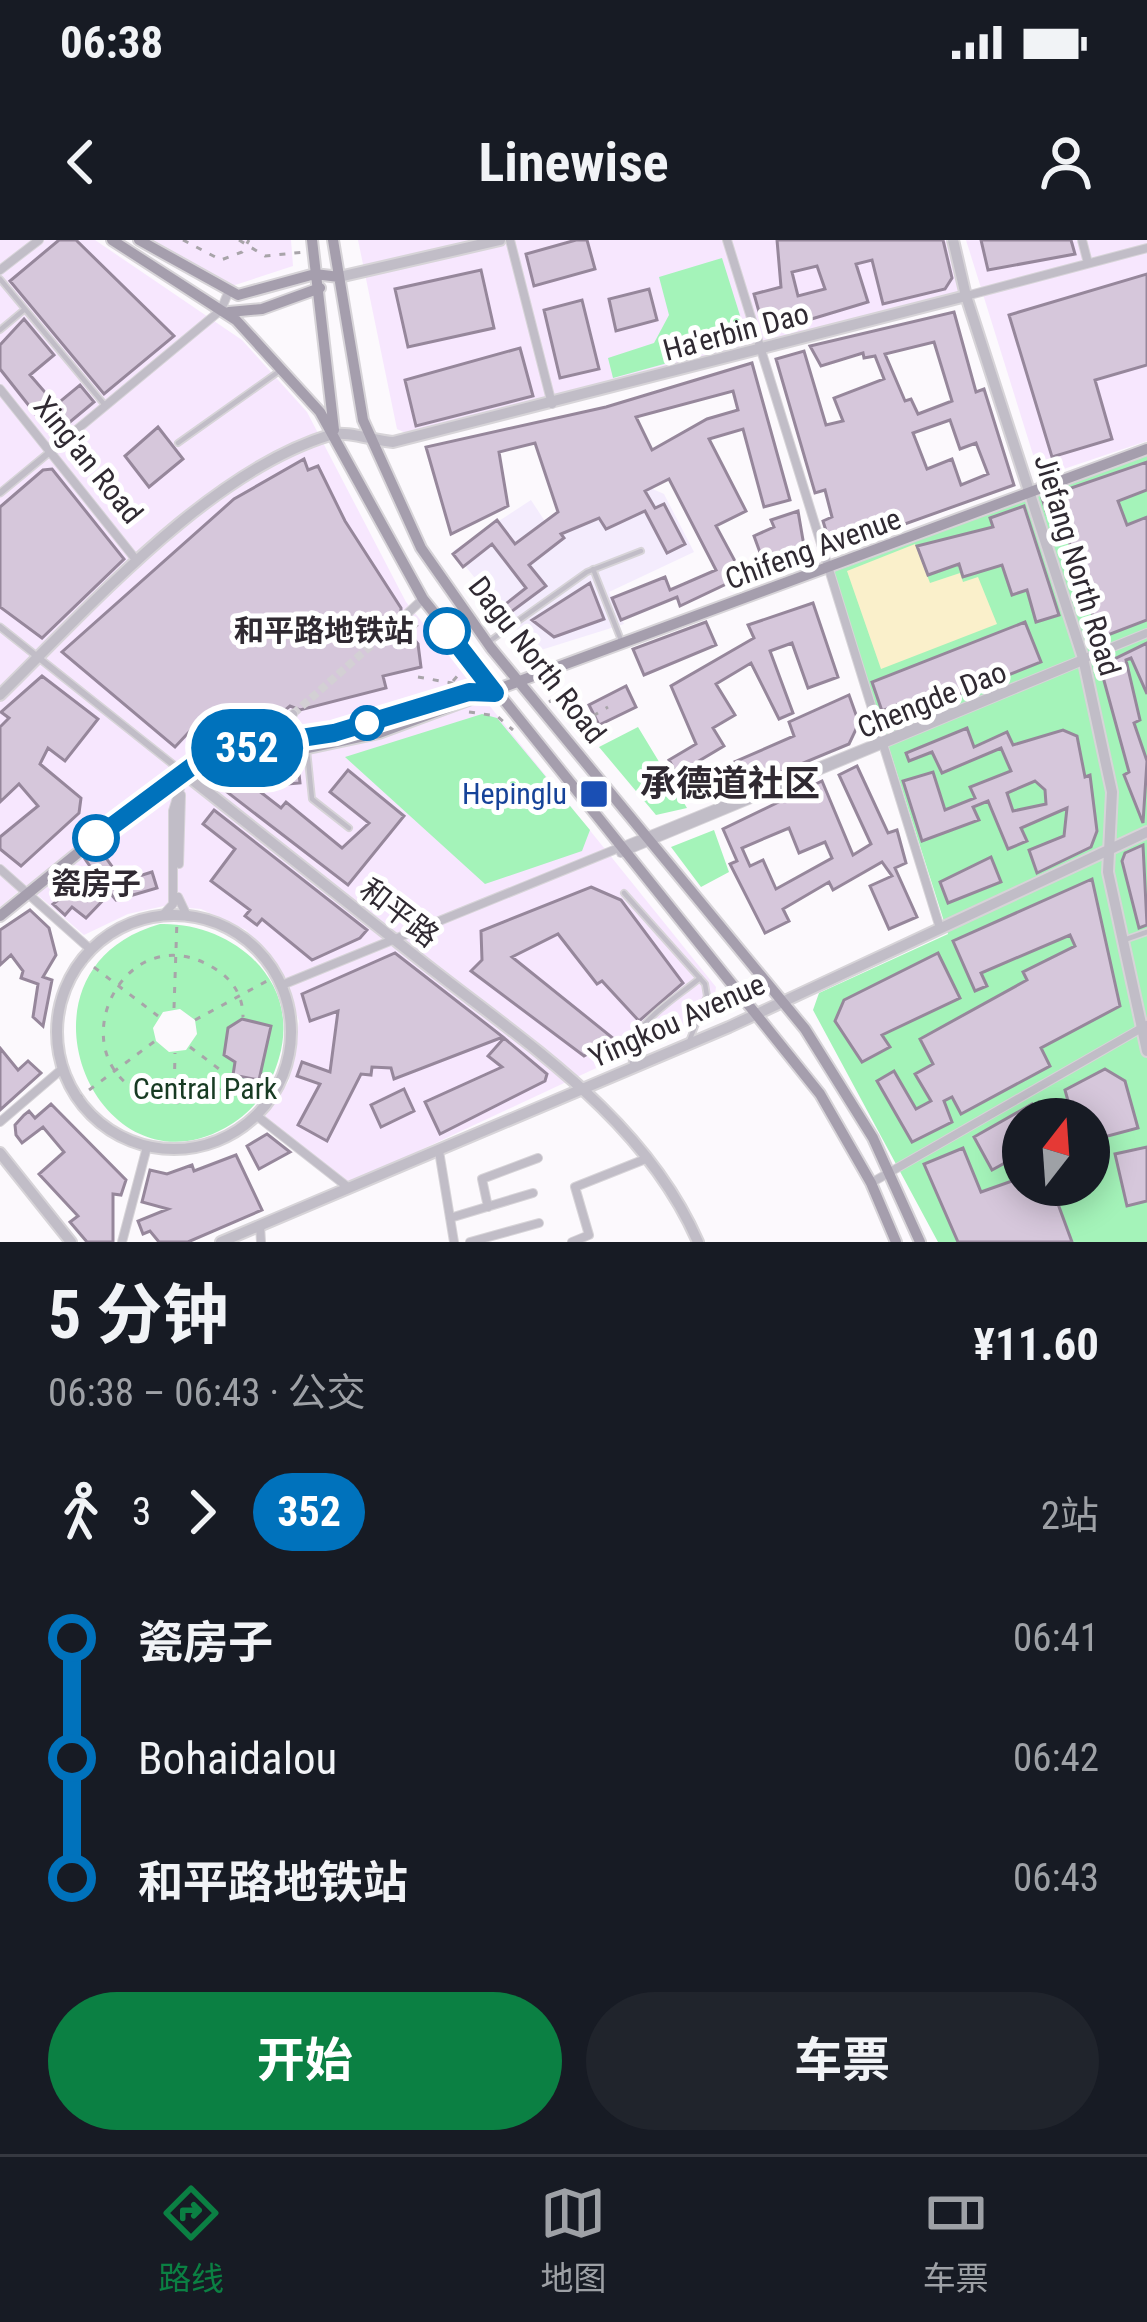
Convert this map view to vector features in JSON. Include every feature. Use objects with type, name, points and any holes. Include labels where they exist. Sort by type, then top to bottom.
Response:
[{"type":"main road","points":[[112,240],[221,310],[245,313],[316,290],[339,277]]},
{"type":"main road","points":[[140,240],[228,293],[251,294],[315,274],[339,277]]},
{"type":"main road","name":"Dagu North Road","points":[[333,240],[370,440],[422,548],[487,643],[782,1000],[849,1095],[920,1242]]},
{"type":"main road","name":"Dagu North Road","points":[[312,246],[334,433]]},
{"type":"main road","name":"Dagu North Road","points":[[221,310],[282,368],[334,433],[423,599],[495,693],[760,1012],[820,1094],[871,1183],[896,1242]]},
{"type":"main road","name":"Chifeng Avenue","points":[[185,774],[379,733],[1032,496],[1147,449]]},
{"type":"main road","points":[[0,916],[147,796],[185,774]]},
{"type":"street","points":[[339,277],[500,240]]},
{"type":"street","points":[[510,240],[552,406]]},
{"type":"street","points":[[727,240],[879,745],[940,928]]},
{"type":"street","name":"Jiefang North Road","points":[[953,240],[966,296],[1083,658],[1112,792],[1108,872],[1147,1051]]},
{"type":"street","points":[[1082,240],[1088,263]]},
{"type":"street","points":[[0,270],[35,242]]},
{"type":"street","name":"Ha'erbin Dao","points":[[334,433],[393,442],[552,406],[1147,248]]},
{"type":"street","points":[[0,493],[221,310],[228,293]]},
{"type":"street","name":"Xing'an Road","points":[[0,389],[137,561]]},
{"type":"street","points":[[0,695],[137,561],[226,490],[334,433]]},
{"type":"street","points":[[407,614],[423,599]]},
{"type":"street","points":[[0,627],[185,774]]},
{"type":"street","name":"Chengde Dao","points":[[625,848],[1147,633]]},
{"type":"street","points":[[254,747],[293,714]]},
{"type":"street","points":[[163,915],[173,904],[173,811],[185,774]]},
{"type":"street","points":[[182,918],[178,899],[185,774]]},
{"type":"street","name":"和平路","points":[[185,774],[584,1088],[648,1158],[682,1206],[698,1242]]},
{"type":"street","name":"Yingkou Avenue","points":[[221,1242],[689,1044],[1147,832]]},
{"type":"street","points":[[280,980],[625,848]]},
{"type":"street","points":[[0,869],[86,954]]},
{"type":"street","points":[[163,915],[182,918],[243,937],[280,980],[292,1022],[289,1054],[278,1086],[257,1116],[205,1145],[148,1147],[103,1126],[77,1099],[62,1069],[58,1012],[86,954],[115,930],[163,915]]},
{"type":"street","points":[[871,1183],[1144,1027]]},
{"type":"street","points":[[0,1122],[62,1069]]},
{"type":"street","points":[[257,1116],[349,1188]]},
{"type":"street","points":[[122,1242],[148,1147]]},
{"type":"street","points":[[439,1151],[454,1242]]},
{"type":"street","points":[[0,1153],[70,1242]]},
{"type":"street","points":[[488,1207],[482,1179],[538,1158]]},
{"type":"street","points":[[572,1242],[589,1235],[574,1187],[648,1158]]},
{"type":"street","points":[[450,1218],[533,1193]]},
{"type":"street","points":[[470,1242],[538,1223]]},
{"type":"street","points":[[260,1225],[261,1242]]},
{"type":"lane","points":[[0,279],[105,406]]},
{"type":"lane","points":[[0,330],[25,309]]},
{"type":"lane","points":[[178,443],[282,368]]},
{"type":"lane","points":[[487,643],[593,569],[641,551]]},
{"type":"lane","points":[[593,569],[623,645]]},
{"type":"lane","points":[[185,774],[210,755],[334,733],[469,692],[495,693]]},
{"type":"lane","points":[[307,750],[313,799],[349,828]]},
{"type":"lane","points":[[624,892],[700,978],[706,996],[689,1044]]},
{"type":"lane","points":[[1124,940],[1147,932]]},
{"type":"lane","points":[[634,1067],[631,1044],[638,1030],[700,978]]},
{"type":"path","points":[[183,240],[220,260],[248,243]]},
{"type":"path","points":[[239,240],[265,256],[312,246]]},
{"type":"path","points":[[174,1008],[182,918]]},
{"type":"path","points":[[86,954],[158,1016]]},
{"type":"path","points":[[231,1078],[209,1097],[174,1103],[138,1092],[115,1070],[102,1031],[117,985],[149,961],[178,956],[220,971],[240,996],[243,1017]]},
{"type":"path","points":[[195,1020],[280,980]]},
{"type":"path","points":[[77,1099],[155,1041]]},
{"type":"path","points":[[190,1047],[260,1100]]},
{"type":"path","points":[[174,1103],[175,1053]]},
{"type":"shaded area","points":[[0,240],[95,240],[242,340],[307,412],[406,602],[716,987],[713,1008],[684,1027],[350,1183],[265,1117],[289,1081],[299,1021],[282,973],[246,930],[201,909],[164,906],[128,914],[84,935],[26,885],[0,907]]},
{"type":"shaded area","points":[[149,240],[291,240],[293,266],[232,286]]},
{"type":"shaded area","points":[[358,240],[949,240],[961,293],[408,434],[397,429]]},
{"type":"shaded area","points":[[966,240],[1147,240],[1147,441],[1040,477]]},
{"type":"shaded area","points":[[646,486],[664,494],[694,552],[609,592],[624,624],[541,650],[530,646],[453,551],[531,500],[548,526]]},
{"type":"green space","points":[[722,258],[748,341],[613,378],[608,358],[654,343],[669,315],[659,277]]},
{"type":"green space","points":[[1147,452],[1147,1242],[938,1242],[813,1010],[819,993],[948,934],[833,572]]},
{"type":"green space","points":[[482,714],[497,718],[590,830],[582,851],[485,884],[345,757]]},
{"type":"green space","points":[[638,727],[687,808],[656,815],[599,747]]},
{"type":"green space","points":[[714,830],[729,872],[701,887],[671,847]]},
{"type":"green space","name":"Central Park","points":[[160,924],[187,926],[235,945],[270,981],[280,1004],[279,1058],[260,1099],[235,1122],[178,1142],[138,1133],[105,1107],[84,1070],[76,1027],[84,985],[112,949]],"holes":[[[180,1009],[195,1020],[197,1034],[186,1050],[169,1052],[156,1041],[153,1028],[163,1012]]]},
{"type":"sand","points":[[915,544],[930,583],[960,573],[963,582],[978,577],[997,624],[881,669],[847,571]]},
{"type":"building","points":[[59,240],[76,240],[174,336],[104,394],[10,281]]},
{"type":"building","points":[[587,240],[595,269],[534,286],[526,254]]},
{"type":"building","points":[[777,240],[943,240],[952,278],[945,289],[883,304],[872,260],[856,264],[868,302],[765,333],[754,294],[781,287]],"holes":[[[817,266],[825,289],[798,296],[792,272]]]},
{"type":"building","points":[[981,240],[1071,240],[1075,254],[988,270]]},
{"type":"building","points":[[481,270],[494,328],[408,347],[395,289]]},
{"type":"building","points":[[1147,274],[1147,365],[1095,380],[1112,439],[1052,457],[1009,315]]},
{"type":"building","points":[[649,289],[657,320],[616,331],[609,299]]},
{"type":"building","points":[[582,300],[599,369],[560,378],[544,310]]},
{"type":"building","points":[[954,312],[976,392],[984,389],[1014,485],[832,550],[823,521],[832,517],[825,490],[815,493],[776,359],[804,351],[826,425],[843,421],[834,398],[884,379],[875,356],[864,358],[863,353],[821,366],[810,346]],"holes":[[[934,342],[952,401],[918,414],[911,399],[905,401],[885,354]],[[950,420],[960,449],[976,443],[988,474],[961,485],[952,459],[927,469],[913,433]]]},
{"type":"building","points":[[24,319],[54,355],[30,375],[56,405],[80,385],[94,402],[53,436],[0,369],[0,345]]},
{"type":"building","points":[[520,348],[533,396],[416,426],[405,380]]},
{"type":"building","points":[[752,363],[790,500],[764,507],[743,429],[709,439],[746,511],[716,526],[743,576],[680,606],[677,597],[621,620],[612,598],[665,577],[670,590],[716,570],[669,479],[645,491],[655,508],[664,504],[685,544],[667,553],[645,511],[606,529],[599,518],[561,534],[564,538],[529,565],[546,586],[504,617],[498,610],[526,588],[492,544],[463,567],[453,554],[497,520],[515,544],[558,512],[535,443],[499,452],[508,506],[451,534],[426,447],[606,407]],"holes":[[[733,391],[738,410],[707,419],[652,450],[636,417]]]},
{"type":"building","points":[[158,427],[183,459],[149,487],[125,456]]},
{"type":"building","points":[[304,459],[308,470],[318,466],[345,521],[401,608],[401,618],[416,626],[408,632],[418,644],[421,667],[383,676],[386,688],[300,710],[290,706],[278,716],[215,732],[203,717],[175,747],[62,652],[234,499]]},
{"type":"building","points":[[1147,462],[1147,490],[1118,501],[1127,525],[1147,517],[1147,620],[1100,638],[1067,535],[1054,511],[1047,514],[1042,498]]},
{"type":"building","points":[[52,469],[124,559],[42,638],[0,607],[0,507],[43,470]]},
{"type":"building","points":[[1024,506],[1059,615],[1036,622],[1027,590],[1012,595],[1002,565],[963,577],[959,564],[928,575],[917,546],[993,527],[990,518]]},
{"type":"building","points":[[798,511],[804,546],[765,566],[754,536],[774,527],[771,520]]},
{"type":"building","points":[[590,583],[604,619],[554,637],[532,620]]},
{"type":"building","points":[[813,603],[838,677],[808,688],[792,643],[770,651],[793,713],[779,719],[751,663],[716,684],[735,715],[713,728],[724,746],[677,774],[669,760],[696,744],[671,686],[754,638],[748,625]]},
{"type":"building","points":[[706,622],[716,645],[644,675],[633,649]]},
{"type":"building","points":[[1025,622],[1041,662],[912,713],[907,701],[882,711],[872,682]]},
{"type":"building","points":[[1147,643],[1147,694],[1131,658],[1126,660],[1140,720],[1134,723],[1147,761],[1143,823],[1124,775],[1129,772],[1100,666]]},
{"type":"building","points":[[42,676],[98,719],[65,761],[48,748],[40,764],[81,798],[79,813],[21,866],[0,849],[0,837],[38,806],[19,784],[0,802],[0,727],[9,718],[1,712]]},
{"type":"building","points":[[626,686],[636,707],[599,725],[589,705]]},
{"type":"building","points":[[849,695],[859,723],[849,744],[736,791],[725,766],[794,736],[789,722]]},
{"type":"building","points":[[967,728],[974,747],[1007,732],[1013,745],[1063,730],[1077,736],[1085,777],[1090,775],[1097,831],[1091,847],[1037,873],[1029,850],[1064,836],[1067,808],[1021,828],[1027,841],[1008,849],[988,801],[973,807],[979,820],[922,841],[903,781],[933,772],[945,810],[975,798],[970,787],[1011,771],[1001,748],[942,773],[932,752],[909,761],[906,753]],"holes":[[[1035,781],[1045,790],[1046,804],[1013,811],[1007,793]]]},
{"type":"building","points":[[298,764],[300,783],[254,787],[281,808],[286,802],[342,848],[369,823],[330,792],[348,770],[404,816],[348,885],[227,792],[232,774]]},
{"type":"building","points":[[857,766],[888,833],[897,830],[906,863],[895,868],[917,917],[889,929],[870,886],[892,876],[882,862],[833,890],[829,882],[783,909],[789,921],[765,933],[730,864],[737,861],[723,829],[822,781],[853,855],[871,844],[839,775]],"holes":[[[789,828],[799,853],[825,842],[832,858],[776,889],[763,860],[750,866],[742,848]]]},
{"type":"building","points":[[214,810],[367,930],[360,938],[312,960],[262,919],[257,925],[245,916],[250,910],[211,881],[235,849],[203,824]]},
{"type":"building","points":[[1143,845],[1147,925],[1139,928],[1122,861],[1125,853]]},
{"type":"building","points":[[99,848],[116,872],[133,878],[152,872],[157,888],[116,900],[110,893],[86,918],[72,907],[65,915],[53,904],[94,872],[85,859]]},
{"type":"building","points":[[991,857],[1001,882],[948,903],[940,882]]},
{"type":"building","points":[[1092,879],[1120,1006],[1041,1048],[1050,1066],[961,1114],[952,1097],[944,1101],[952,1122],[912,1142],[877,1081],[894,1071],[916,1109],[931,1101],[915,1074],[933,1064],[920,1039],[1027,980],[1023,972],[1075,946],[1070,935],[981,973],[987,986],[975,991],[953,941]]},
{"type":"building","points":[[591,887],[621,900],[683,983],[639,1021],[602,981],[597,984],[558,934],[512,957],[614,1039],[584,1056],[471,971],[482,960],[481,931]]},
{"type":"building","points":[[30,910],[49,928],[56,955],[43,977],[52,980],[43,1026],[33,1017],[38,984],[21,978],[23,971],[11,955],[0,965],[0,930]]},
{"type":"building","points":[[395,953],[503,1037],[394,1079],[391,1068],[372,1067],[371,1075],[361,1074],[327,1141],[298,1125],[320,1084],[297,1076],[302,1062],[330,1072],[338,1011],[310,1021],[302,994]]},
{"type":"building","points":[[938,953],[960,998],[882,1035],[890,1047],[862,1062],[835,1021],[844,1000]]},
{"type":"building","points":[[242,1019],[271,1026],[259,1080],[233,1075],[235,1062],[224,1055],[228,1028]]},
{"type":"building","points":[[504,1038],[547,1074],[545,1081],[440,1134],[425,1102],[502,1067],[488,1056]]},
{"type":"building","points":[[0,1048],[18,1070],[28,1061],[41,1073],[0,1110]]},
{"type":"building","points":[[1105,1069],[1125,1081],[1138,1128],[1110,1135],[1110,1098],[1067,1098],[1065,1090]]},
{"type":"building","points":[[404,1089],[414,1111],[381,1127],[371,1105]]},
{"type":"building","points":[[51,1104],[126,1180],[121,1195],[113,1194],[113,1242],[87,1242],[70,1222],[78,1216],[39,1174],[64,1152],[43,1127],[22,1143],[16,1135],[15,1125],[24,1115],[29,1111],[35,1118]]},
{"type":"building","points":[[1002,1121],[1002,1165],[992,1170],[974,1137]]},
{"type":"building","points":[[267,1134],[290,1152],[259,1169],[247,1146]]},
{"type":"building","points":[[1147,1147],[1147,1201],[1127,1206],[1115,1154]]},
{"type":"building","points":[[963,1148],[981,1192],[1002,1184],[1002,1206],[1059,1206],[1072,1242],[958,1242],[924,1164]]},
{"type":"building","points":[[236,1155],[262,1210],[188,1242],[159,1242],[150,1231],[143,1234],[138,1221],[168,1209],[142,1202],[150,1170],[167,1174],[192,1165],[194,1171]]},
{"type":"tunnel","points":[[293,714],[408,613]]},
{"type":"bus line","name":"352","points":[[96,838],[147,796],[222,750],[286,743],[460,694],[495,693],[447,631]]},
{"type":"place","name":"和平路地铁站","points":[[447,631]]},
{"type":"place","name":"Hepinglu","points":[[594,794]]},
{"type":"place","name":"瓷房子","points":[[96,838]]},
{"type":"district","name":"承德道社区","points":[[730,783]]}]
